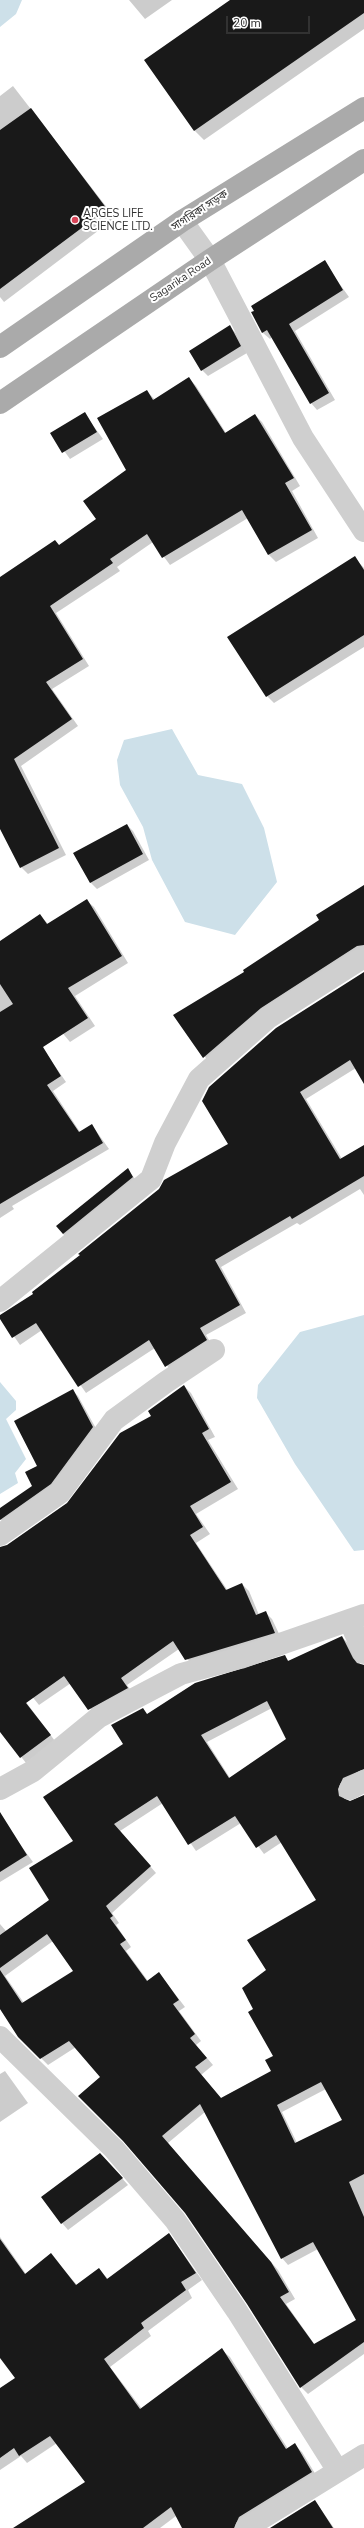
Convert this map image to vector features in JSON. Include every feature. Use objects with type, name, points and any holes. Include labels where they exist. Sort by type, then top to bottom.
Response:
[{"type":"main road","name":"সাগরিকা সড়ক","points":[[0,347],[182,221],[364,108]]},
{"type":"main road","name":"Sagarika Road","points":[[0,403],[210,260],[364,160]]},
{"type":"street","points":[[182,221],[210,260],[303,438],[364,531]]},
{"type":"street","points":[[0,1301],[151,1178],[165,1143],[199,1079],[268,1018],[364,957]]},
{"type":"street","points":[[0,1535],[60,1493],[114,1420],[166,1382],[214,1350]]},
{"type":"street","points":[[0,1788],[33,1771],[99,1717],[181,1674],[240,1658],[357,1617],[364,1653]]},
{"type":"street","points":[[0,2037],[114,2149],[175,2220],[237,2311],[338,2471]]},
{"type":"street","points":[[246,2528],[364,2455]]},
{"type":"shaded area","points":[[0,0],[22,0],[16,14],[0,27]]},
{"type":"shaded area","points":[[172,729],[198,775],[242,784],[264,828],[277,882],[235,935],[185,922],[152,860],[143,827],[120,785],[117,760],[124,740]]},
{"type":"shaded area","points":[[364,1315],[364,1550],[354,1551],[295,1464],[257,1398],[258,1385],[300,1332]]},
{"type":"shaded area","points":[[0,1382],[16,1401],[16,1410],[6,1419],[26,1459],[15,1473],[18,1483],[0,1494]]},
{"type":"building","points":[[230,0],[364,0],[364,13],[194,131],[144,60]]},
{"type":"building","points":[[31,108],[107,209],[0,289],[0,130]]},
{"type":"building","points":[[325,260],[343,290],[289,324],[329,393],[310,404],[267,330],[262,333],[251,312],[254,311],[251,306]]},
{"type":"building","points":[[230,325],[241,346],[201,371],[189,351]]},
{"type":"building","points":[[189,377],[225,433],[255,414],[294,478],[285,483],[312,530],[268,555],[242,510],[162,558],[147,534],[110,559],[113,563],[50,606],[83,659],[46,682],[72,719],[14,759],[59,848],[20,868],[0,829],[0,577],[55,540],[59,545],[96,519],[83,501],[126,470],[97,418],[147,390],[153,400]]},
{"type":"building","points":[[85,412],[97,432],[62,453],[50,433]]},
{"type":"building","points":[[355,556],[364,570],[364,635],[266,697],[227,637]]},
{"type":"building","points":[[127,824],[143,854],[90,883],[73,853]]},
{"type":"building","points":[[364,885],[364,945],[357,946],[261,1008],[203,1058],[173,1015],[244,972],[243,970],[319,920],[316,915]]},
{"type":"building","points":[[87,899],[122,956],[68,988],[88,1018],[43,1047],[61,1076],[47,1085],[79,1132],[92,1124],[103,1143],[0,1204],[0,1012],[13,1004],[0,984],[0,941],[40,914],[47,924]]},
{"type":"building","points":[[364,972],[364,1084],[350,1060],[300,1092],[340,1159],[364,1145],[364,1176],[292,1219],[290,1216],[215,1260],[240,1305],[200,1328],[207,1340],[165,1367],[149,1340],[78,1387],[36,1323],[12,1338],[0,1319],[0,1315],[33,1294],[32,1292],[80,1255],[78,1254],[159,1189],[164,1180],[228,1144],[202,1101],[209,1087],[276,1028]]},
{"type":"building","points":[[128,1168],[133,1177],[63,1234],[56,1226]]},
{"type":"building","points":[[184,1385],[209,1429],[202,1433],[231,1482],[190,1506],[203,1527],[190,1535],[226,1590],[242,1583],[256,1615],[266,1611],[275,1633],[185,1660],[173,1641],[121,1678],[128,1688],[88,1710],[64,1676],[26,1703],[51,1735],[20,1758],[0,1732],[0,1547],[7,1545],[67,1503],[120,1433],[151,1416],[148,1411]]},
{"type":"building","points":[[73,1389],[93,1427],[51,1484],[0,1520],[0,1508],[32,1486],[25,1472],[37,1466],[14,1421]]},
{"type":"building","points":[[342,1636],[353,1658],[357,1663],[364,1665],[364,1769],[343,1778],[338,1789],[339,1796],[350,1801],[364,1795],[364,2174],[349,2182],[364,2217],[364,2342],[300,2388],[247,2304],[185,2213],[123,2141],[78,2096],[100,2077],[69,2041],[40,2059],[18,2037],[0,2009],[0,1970],[22,2003],[73,1971],[47,1934],[0,1968],[0,1935],[49,1900],[29,1868],[73,1841],[43,1797],[123,1744],[111,1725],[143,1708],[147,1714],[195,1683],[285,1655],[288,1661]],"holes":[[[267,1701],[286,1739],[229,1778],[201,1735]],[[157,1796],[188,1845],[235,1816],[256,1848],[276,1835],[316,1900],[247,1940],[266,1970],[242,1988],[253,2009],[248,2012],[273,2056],[265,2060],[271,2071],[221,2098],[195,2067],[207,2058],[190,2038],[195,2034],[173,2004],[179,2000],[159,1972],[147,1981],[120,1944],[126,1940],[110,1918],[113,1916],[106,1906],[151,1866],[114,1824]],[[321,2082],[342,2120],[295,2143],[277,2105]],[[200,2104],[281,2259],[313,2242],[356,2320],[314,2344],[280,2297],[289,2292],[271,2262],[162,2136]]]},
{"type":"building","points":[[0,1812],[27,1855],[0,1872]]},
{"type":"building","points":[[100,2153],[123,2178],[61,2224],[41,2197]]},
{"type":"building","points":[[169,2233],[196,2273],[181,2282],[186,2290],[141,2323],[144,2328],[104,2359],[140,2409],[222,2348],[286,2449],[295,2443],[312,2472],[239,2517],[234,2528],[182,2528],[171,2507],[143,2528],[13,2528],[85,2482],[50,2436],[19,2456],[14,2448],[0,2458],[0,2388],[15,2378],[0,2358],[0,2239],[25,2274],[51,2253],[76,2285],[99,2268],[107,2279]]},
{"type":"building","points":[[315,2500],[333,2528],[270,2528]]},
{"type":"place","name":"ARGES LIFE SCIENCE LTD.","points":[[75,220]]}]
